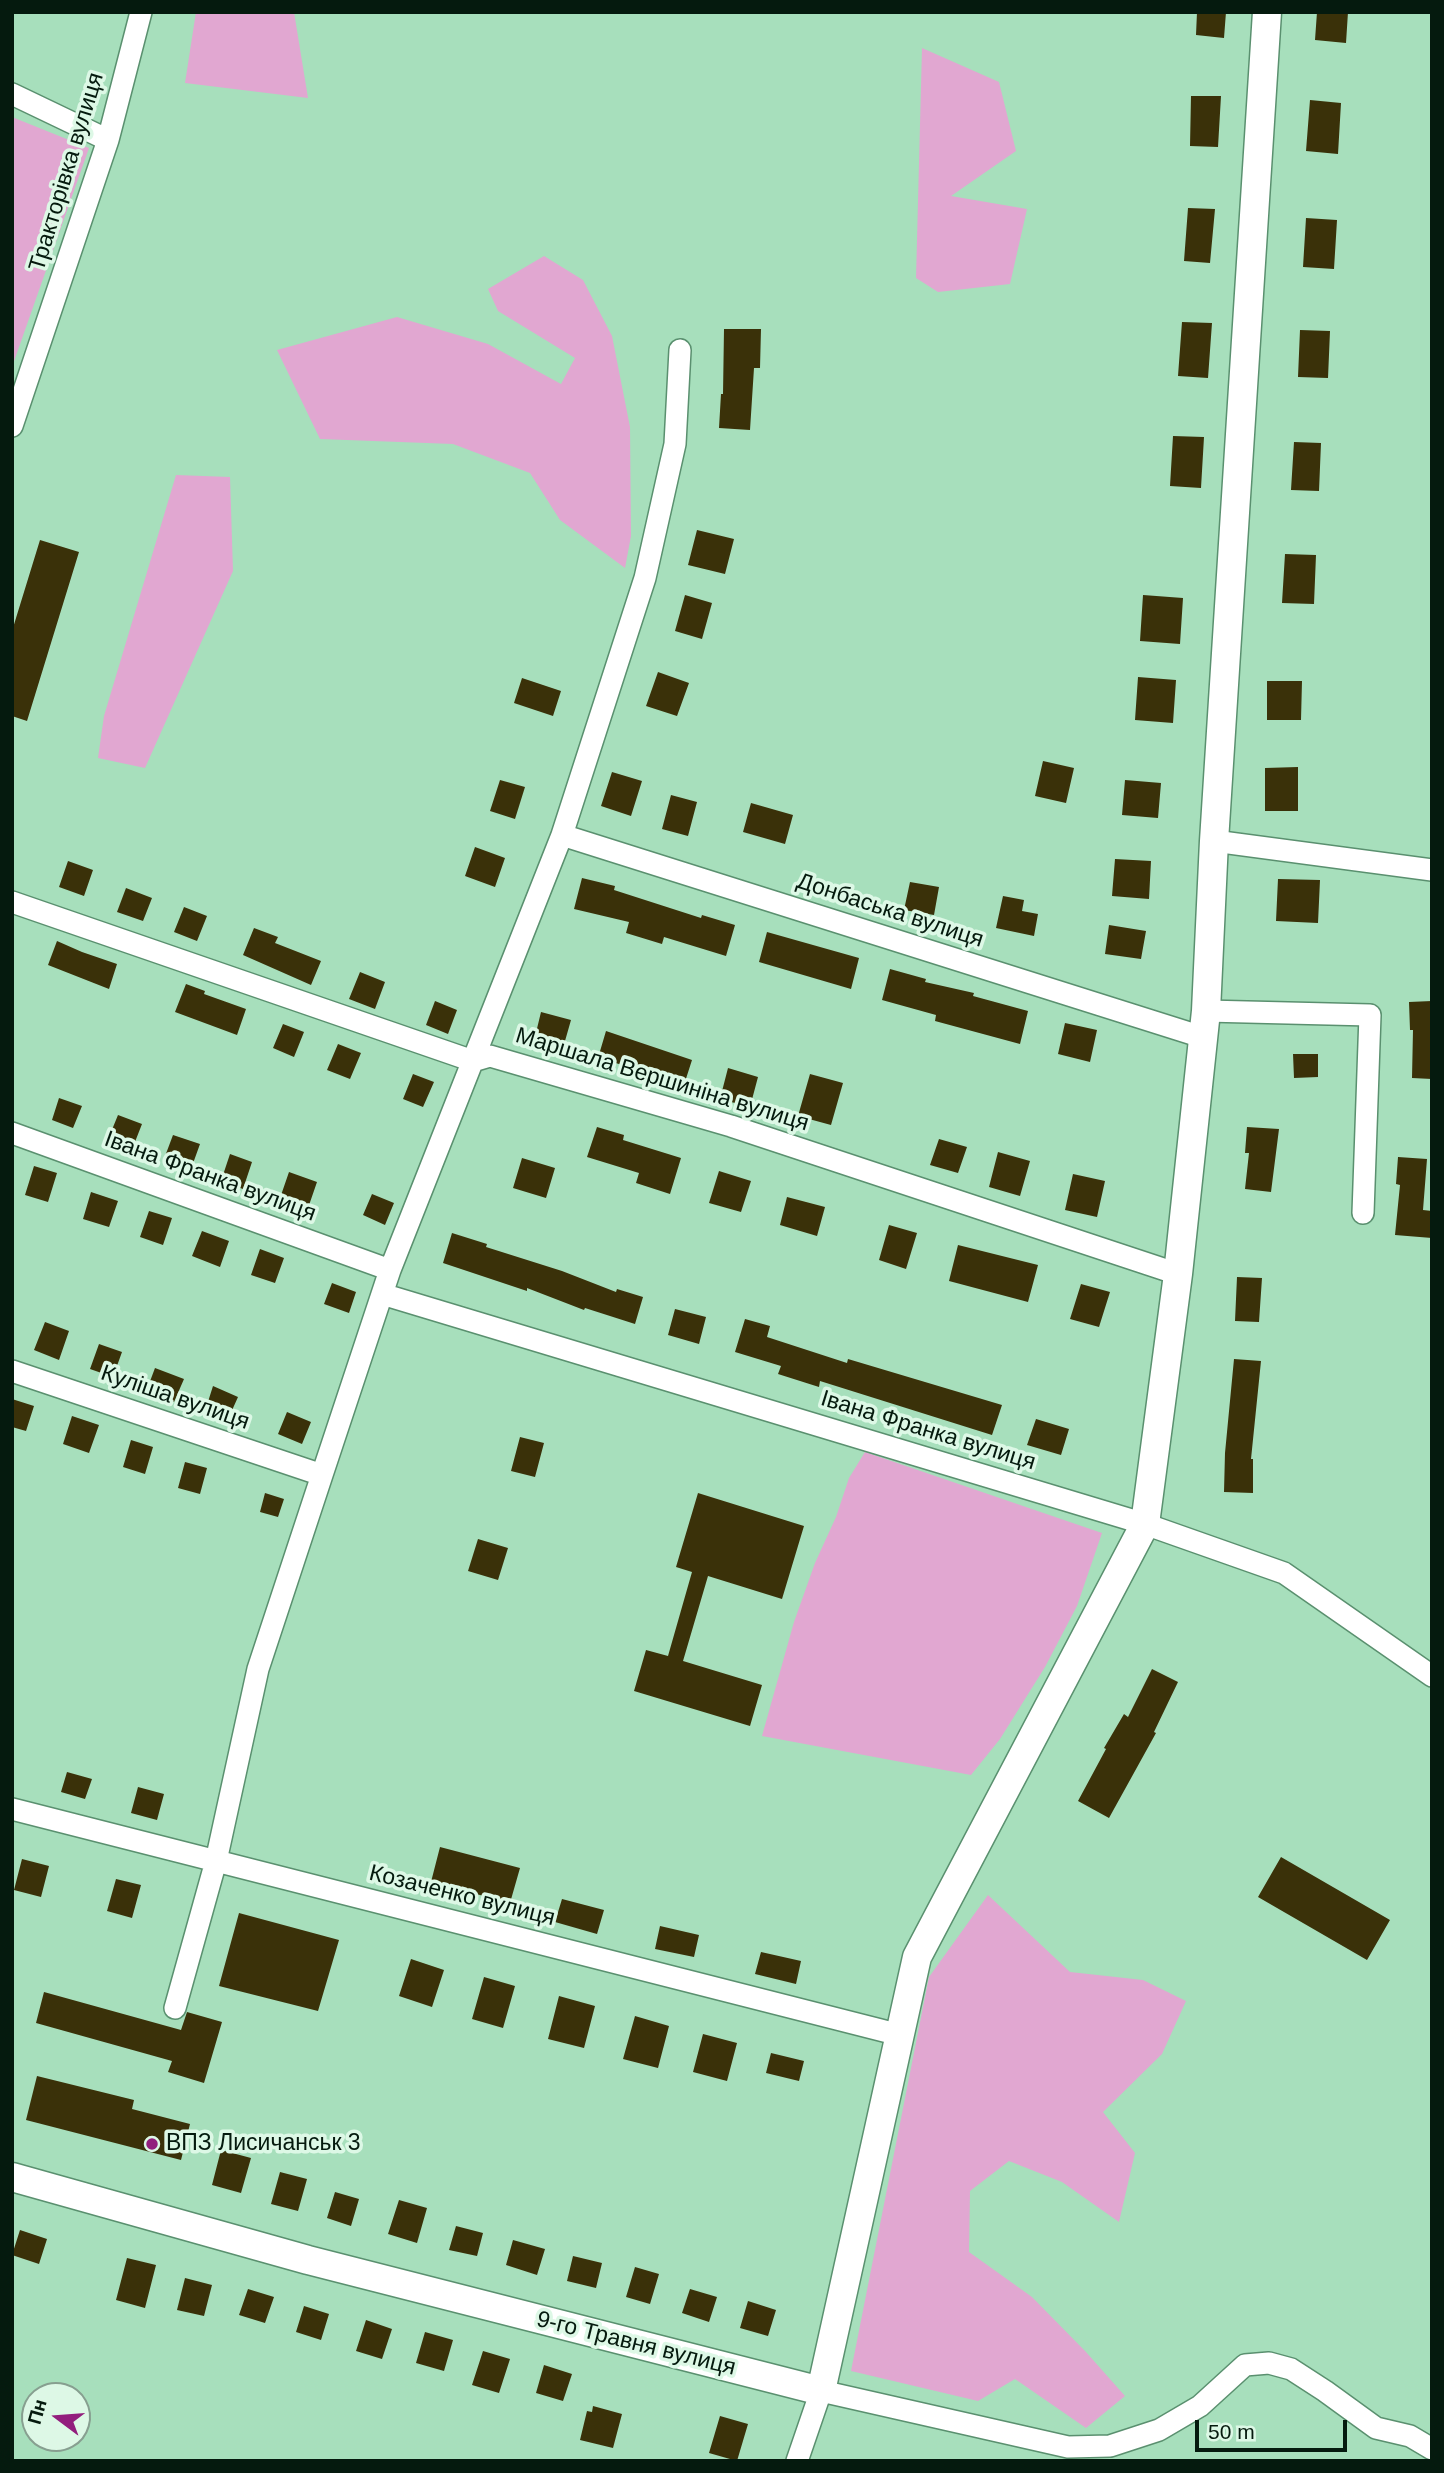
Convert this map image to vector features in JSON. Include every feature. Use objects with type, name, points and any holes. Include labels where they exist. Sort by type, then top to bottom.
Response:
[{"type":"main road","points":[[821,2391],[917,1957],[1145,1524],[1178,1274],[1204,1024],[1267,12]]},
{"type":"main road","name":"9-го Травня вулиця","points":[[12,2177],[308,2260],[821,2391]]},
{"type":"street","name":"Тракторівка вулиця","points":[[12,426],[108,140],[141,12]]},
{"type":"street","points":[[12,94],[108,140]]},
{"type":"street","points":[[175,2008],[216,1861],[258,1669],[390,1270],[562,835],[645,578],[675,444],[680,350]]},
{"type":"street","name":"Донбаська вулиця","points":[[562,835],[1204,1024],[1370,1015],[1363,1213]]},
{"type":"street","points":[[1214,841],[1432,870]]},
{"type":"street","name":"Маршала Вершиніна вулиця","points":[[12,902],[473,1061],[490,1056],[731,1126],[1178,1274]]},
{"type":"street","name":"Івана Франка вулиця","points":[[12,1133],[390,1270]]},
{"type":"street","name":"Івана Франка вулиця","points":[[382,1294],[1145,1524],[1284,1573],[1432,1676]]},
{"type":"street","name":"Куліша вулиця","points":[[12,1371],[322,1475]]},
{"type":"street","name":"Козаченко вулиця","points":[[12,1809],[900,2035]]},
{"type":"street","name":"9-го Травня вулиця","points":[[821,2391],[1068,2447],[1110,2446],[1159,2430],[1200,2406],[1245,2365],[1269,2363],[1291,2369],[1376,2428],[1410,2436],[1432,2449]]},
{"type":"street","points":[[797,2461],[821,2391]]},
{"type":"shaded area","points":[[196,12],[294,12],[308,98],[185,83]]},
{"type":"shaded area","points":[[922,48],[999,82],[1016,151],[951,196],[1027,209],[1010,284],[938,292],[916,278]]},
{"type":"shaded area","points":[[12,117],[89,148],[12,367]]},
{"type":"shaded area","points":[[544,256],[583,280],[612,336],[630,427],[631,536],[625,568],[560,520],[530,473],[453,444],[320,439],[277,350],[397,317],[488,344],[561,384],[575,358],[498,311],[488,289]]},
{"type":"shaded area","points":[[176,475],[230,477],[233,571],[145,768],[98,758],[104,716]]},
{"type":"shaded area","points":[[865,1452],[1102,1533],[1077,1606],[1045,1667],[1000,1739],[971,1775],[762,1736],[794,1622],[815,1563],[836,1517],[849,1478]]},
{"type":"shaded area","points":[[988,1895],[1070,1972],[1143,1980],[1186,2001],[1162,2054],[1103,2112],[1135,2153],[1119,2222],[1062,2182],[1009,2161],[970,2191],[969,2252],[1032,2297],[1125,2396],[1086,2428],[1015,2379],[978,2401],[851,2371],[929,1977]]},
{"type":"building","points":[[1197,12],[1226,12],[1224,38],[1196,35]]},
{"type":"building","points":[[1317,12],[1348,12],[1346,43],[1315,40]]},
{"type":"building","points":[[1191,96],[1221,96],[1218,147],[1190,146]]},
{"type":"building","points":[[1310,100],[1341,103],[1338,154],[1306,151]]},
{"type":"building","points":[[1188,208],[1215,209],[1210,263],[1184,261]]},
{"type":"building","points":[[1306,218],[1337,220],[1334,269],[1303,267]]},
{"type":"building","points":[[1182,322],[1212,323],[1208,378],[1178,376]]},
{"type":"building","points":[[724,329],[761,329],[760,368],[754,368],[750,430],[719,428],[723,394]]},
{"type":"building","points":[[1300,330],[1330,331],[1328,378],[1298,377]]},
{"type":"building","points":[[1173,436],[1204,437],[1201,488],[1170,486]]},
{"type":"building","points":[[1294,442],[1321,443],[1319,491],[1291,490]]},
{"type":"building","points":[[697,530],[734,539],[725,574],[688,565]]},
{"type":"building","points":[[40,540],[79,552],[27,721],[12,716],[12,631]]},
{"type":"building","points":[[1285,554],[1316,555],[1314,604],[1282,603]]},
{"type":"building","points":[[685,595],[712,603],[702,639],[675,631]]},
{"type":"building","points":[[1143,595],[1183,598],[1180,644],[1140,641]]},
{"type":"building","points":[[658,672],[689,683],[677,716],[646,706]]},
{"type":"building","points":[[1138,677],[1176,680],[1173,723],[1135,720]]},
{"type":"building","points":[[522,678],[561,691],[553,716],[514,703]]},
{"type":"building","points":[[1267,681],[1302,681],[1301,720],[1267,720]]},
{"type":"building","points":[[1043,761],[1074,768],[1066,803],[1035,796]]},
{"type":"building","points":[[1298,767],[1298,811],[1265,811],[1265,768]]},
{"type":"building","points":[[612,772],[642,781],[631,816],[601,806]]},
{"type":"building","points":[[500,780],[525,787],[515,819],[490,811]]},
{"type":"building","points":[[1125,780],[1161,783],[1158,818],[1122,815]]},
{"type":"building","points":[[671,795],[697,802],[688,836],[662,829]]},
{"type":"building","points":[[751,803],[793,815],[785,844],[743,832]]},
{"type":"building","points":[[475,847],[505,858],[495,887],[465,876]]},
{"type":"building","points":[[1115,859],[1151,861],[1149,899],[1112,896]]},
{"type":"building","points":[[68,861],[93,870],[84,896],[59,887]]},
{"type":"building","points":[[582,878],[615,886],[614,890],[701,918],[702,915],[735,925],[726,956],[664,937],[662,944],[626,933],[629,922],[574,909]]},
{"type":"building","points":[[1278,879],[1320,880],[1318,923],[1276,921]]},
{"type":"building","points":[[910,882],[939,887],[934,915],[904,910]]},
{"type":"building","points":[[126,888],[152,898],[143,921],[117,912]]},
{"type":"building","points":[[1003,896],[1024,900],[1022,911],[1038,914],[1034,936],[996,928]]},
{"type":"building","points":[[184,907],[207,916],[197,941],[174,932]]},
{"type":"building","points":[[1109,925],[1146,931],[1141,959],[1105,954]]},
{"type":"building","points":[[254,928],[278,937],[275,943],[321,961],[311,985],[243,955]]},
{"type":"building","points":[[767,932],[859,958],[851,989],[759,962]]},
{"type":"building","points":[[57,941],[117,964],[109,989],[48,965]]},
{"type":"building","points":[[890,969],[926,979],[925,982],[974,993],[973,996],[1028,1011],[1020,1044],[935,1021],[936,1015],[882,1000]]},
{"type":"building","points":[[360,972],[385,982],[375,1009],[349,999]]},
{"type":"building","points":[[186,984],[205,991],[204,994],[246,1009],[237,1035],[175,1012]]},
{"type":"building","points":[[435,1001],[457,1010],[448,1034],[426,1025]]},
{"type":"building","points":[[1432,1001],[1432,1079],[1412,1078],[1413,1030],[1410,1030],[1409,1002]]},
{"type":"building","points":[[541,1012],[571,1020],[563,1048],[534,1041]]},
{"type":"building","points":[[1065,1023],[1097,1030],[1090,1062],[1058,1054]]},
{"type":"building","points":[[283,1024],[304,1032],[294,1057],[273,1048]]},
{"type":"building","points":[[606,1031],[692,1060],[683,1088],[653,1078],[654,1074],[598,1058]]},
{"type":"building","points":[[338,1044],[361,1053],[350,1079],[327,1070]]},
{"type":"building","points":[[1293,1054],[1318,1054],[1318,1077],[1294,1078]]},
{"type":"building","points":[[728,1068],[758,1077],[750,1107],[720,1099]]},
{"type":"building","points":[[413,1074],[434,1082],[423,1107],[403,1099]]},
{"type":"building","points":[[810,1074],[843,1083],[831,1125],[798,1116]]},
{"type":"building","points":[[59,1098],[82,1106],[73,1128],[52,1120]]},
{"type":"building","points":[[118,1115],[142,1124],[133,1147],[109,1137]]},
{"type":"building","points":[[597,1127],[624,1135],[623,1140],[681,1158],[670,1194],[636,1183],[639,1173],[587,1157]]},
{"type":"building","points":[[1247,1127],[1279,1129],[1271,1192],[1245,1189],[1249,1153],[1245,1153]]},
{"type":"building","points":[[173,1135],[200,1144],[191,1169],[164,1159]]},
{"type":"building","points":[[939,1139],[967,1147],[958,1173],[930,1165]]},
{"type":"building","points":[[998,1152],[1030,1161],[1020,1196],[989,1187]]},
{"type":"building","points":[[230,1154],[252,1162],[243,1189],[221,1181]]},
{"type":"building","points":[[1398,1157],[1427,1159],[1423,1210],[1432,1211],[1432,1238],[1395,1235],[1400,1185],[1396,1184]]},
{"type":"building","points":[[522,1158],[555,1168],[546,1198],[513,1188]]},
{"type":"building","points":[[34,1166],[57,1173],[48,1202],[25,1195]]},
{"type":"building","points":[[719,1171],[751,1181],[741,1212],[709,1203]]},
{"type":"building","points":[[289,1172],[317,1182],[307,1211],[279,1201]]},
{"type":"building","points":[[1073,1174],[1105,1181],[1097,1217],[1065,1210]]},
{"type":"building","points":[[91,1192],[118,1201],[109,1227],[83,1219]]},
{"type":"building","points":[[372,1194],[394,1203],[385,1225],[363,1215]]},
{"type":"building","points":[[787,1197],[825,1207],[817,1236],[780,1225]]},
{"type":"building","points":[[149,1211],[172,1218],[163,1245],[140,1237]]},
{"type":"building","points":[[889,1225],[917,1233],[906,1269],[879,1260]]},
{"type":"building","points":[[202,1231],[229,1241],[220,1267],[192,1256]]},
{"type":"building","points":[[452,1233],[616,1292],[617,1289],[643,1297],[635,1324],[443,1263]]},
{"type":"building","points":[[958,1245],[1038,1265],[1028,1302],[949,1281]]},
{"type":"building","points":[[260,1249],[284,1258],[275,1283],[251,1275]]},
{"type":"building","points":[[1237,1277],[1262,1278],[1259,1322],[1235,1321]]},
{"type":"building","points":[[332,1283],[356,1292],[349,1313],[324,1304]]},
{"type":"building","points":[[1081,1284],[1110,1292],[1099,1327],[1070,1319]]},
{"type":"building","points":[[675,1309],[706,1317],[699,1344],[668,1335]]},
{"type":"building","points":[[745,1319],[770,1326],[767,1337],[847,1363],[848,1359],[1002,1405],[992,1435],[820,1381],[819,1387],[778,1374],[781,1366],[735,1352]]},
{"type":"building","points":[[45,1322],[69,1331],[59,1360],[34,1350]]},
{"type":"building","points":[[99,1344],[122,1352],[113,1377],[90,1369]]},
{"type":"building","points":[[1234,1359],[1261,1361],[1251,1459],[1253,1493],[1224,1492]]},
{"type":"building","points":[[155,1368],[184,1379],[174,1402],[146,1392]]},
{"type":"building","points":[[213,1386],[238,1397],[229,1417],[206,1408]]},
{"type":"building","points":[[12,1399],[34,1406],[26,1431],[12,1427]]},
{"type":"building","points":[[287,1412],[311,1422],[302,1444],[278,1434]]},
{"type":"building","points":[[72,1416],[99,1425],[89,1453],[63,1444]]},
{"type":"building","points":[[1036,1419],[1069,1429],[1061,1455],[1027,1445]]},
{"type":"building","points":[[520,1437],[544,1443],[535,1477],[511,1471]]},
{"type":"building","points":[[131,1440],[153,1447],[145,1474],[123,1467]]},
{"type":"building","points":[[185,1462],[207,1468],[200,1494],[178,1488]]},
{"type":"building","points":[[265,1493],[284,1499],[278,1517],[260,1512]]},
{"type":"building","points":[[698,1493],[804,1526],[782,1599],[708,1576],[683,1661],[762,1685],[750,1726],[634,1691],[646,1650],[668,1656],[692,1572],[676,1567]]},
{"type":"building","points":[[478,1539],[508,1548],[498,1580],[468,1571]]},
{"type":"building","points":[[1152,1669],[1178,1682],[1154,1732],[1156,1733],[1109,1818],[1078,1801],[1106,1749],[1104,1748],[1124,1714],[1128,1717]]},
{"type":"building","points":[[67,1772],[92,1779],[85,1799],[61,1792]]},
{"type":"building","points":[[138,1787],[164,1794],[157,1820],[131,1813]]},
{"type":"building","points":[[440,1847],[520,1868],[510,1903],[431,1882]]},
{"type":"building","points":[[1281,1857],[1390,1920],[1367,1960],[1258,1897]]},
{"type":"building","points":[[22,1859],[49,1866],[41,1897],[14,1890]]},
{"type":"building","points":[[116,1879],[141,1885],[132,1918],[107,1911]]},
{"type":"building","points":[[562,1899],[604,1910],[597,1934],[555,1922]]},
{"type":"building","points":[[239,1913],[339,1940],[318,2011],[219,1986]]},
{"type":"building","points":[[660,1926],[699,1935],[694,1957],[655,1949]]},
{"type":"building","points":[[761,1952],[801,1961],[796,1984],[755,1974]]},
{"type":"building","points":[[411,1959],[444,1970],[432,2007],[399,1996]]},
{"type":"building","points":[[484,1977],[515,1986],[503,2028],[472,2019]]},
{"type":"building","points":[[44,1992],[181,2030],[187,2012],[222,2022],[204,2083],[168,2072],[172,2061],[36,2023]]},
{"type":"building","points":[[559,1996],[595,2006],[584,2048],[548,2039]]},
{"type":"building","points":[[635,2016],[669,2026],[658,2068],[623,2059]]},
{"type":"building","points":[[703,2034],[737,2043],[727,2081],[693,2072]]},
{"type":"building","points":[[771,2053],[804,2061],[799,2081],[766,2073]]},
{"type":"building","points":[[37,2076],[134,2100],[132,2109],[190,2124],[181,2160],[26,2120]]},
{"type":"building","points":[[221,2150],[251,2158],[241,2193],[212,2185]]},
{"type":"building","points":[[280,2172],[307,2179],[298,2211],[271,2204]]},
{"type":"building","points":[[335,2192],[359,2199],[351,2226],[327,2218]]},
{"type":"building","points":[[399,2200],[427,2208],[417,2243],[388,2234]]},
{"type":"building","points":[[456,2226],[483,2233],[477,2256],[449,2250]]},
{"type":"building","points":[[20,2230],[47,2239],[39,2264],[12,2255]]},
{"type":"building","points":[[513,2240],[545,2249],[537,2275],[506,2265]]},
{"type":"building","points":[[573,2256],[602,2263],[596,2288],[567,2281]]},
{"type":"building","points":[[127,2258],[156,2265],[145,2308],[116,2300]]},
{"type":"building","points":[[635,2267],[659,2274],[650,2304],[626,2297]]},
{"type":"building","points":[[185,2278],[212,2285],[204,2316],[177,2310]]},
{"type":"building","points":[[248,2289],[274,2297],[265,2323],[239,2315]]},
{"type":"building","points":[[690,2289],[717,2297],[709,2322],[682,2313]]},
{"type":"building","points":[[748,2301],[776,2310],[768,2336],[740,2328]]},
{"type":"building","points":[[304,2306],[329,2314],[321,2340],[296,2332]]},
{"type":"building","points":[[366,2320],[392,2329],[382,2359],[356,2351]]},
{"type":"building","points":[[425,2332],[453,2340],[444,2371],[416,2363]]},
{"type":"building","points":[[483,2351],[510,2359],[499,2393],[472,2385]]},
{"type":"building","points":[[544,2365],[572,2374],[563,2401],[536,2393]]},
{"type":"building","points":[[593,2406],[622,2414],[613,2448],[580,2440],[587,2411],[592,2412]]},
{"type":"building","points":[[720,2416],[748,2424],[737,2461],[709,2453]]},
{"type":"place","name":"ВПЗ Лисичанськ 3","points":[[152,2144]]}]
